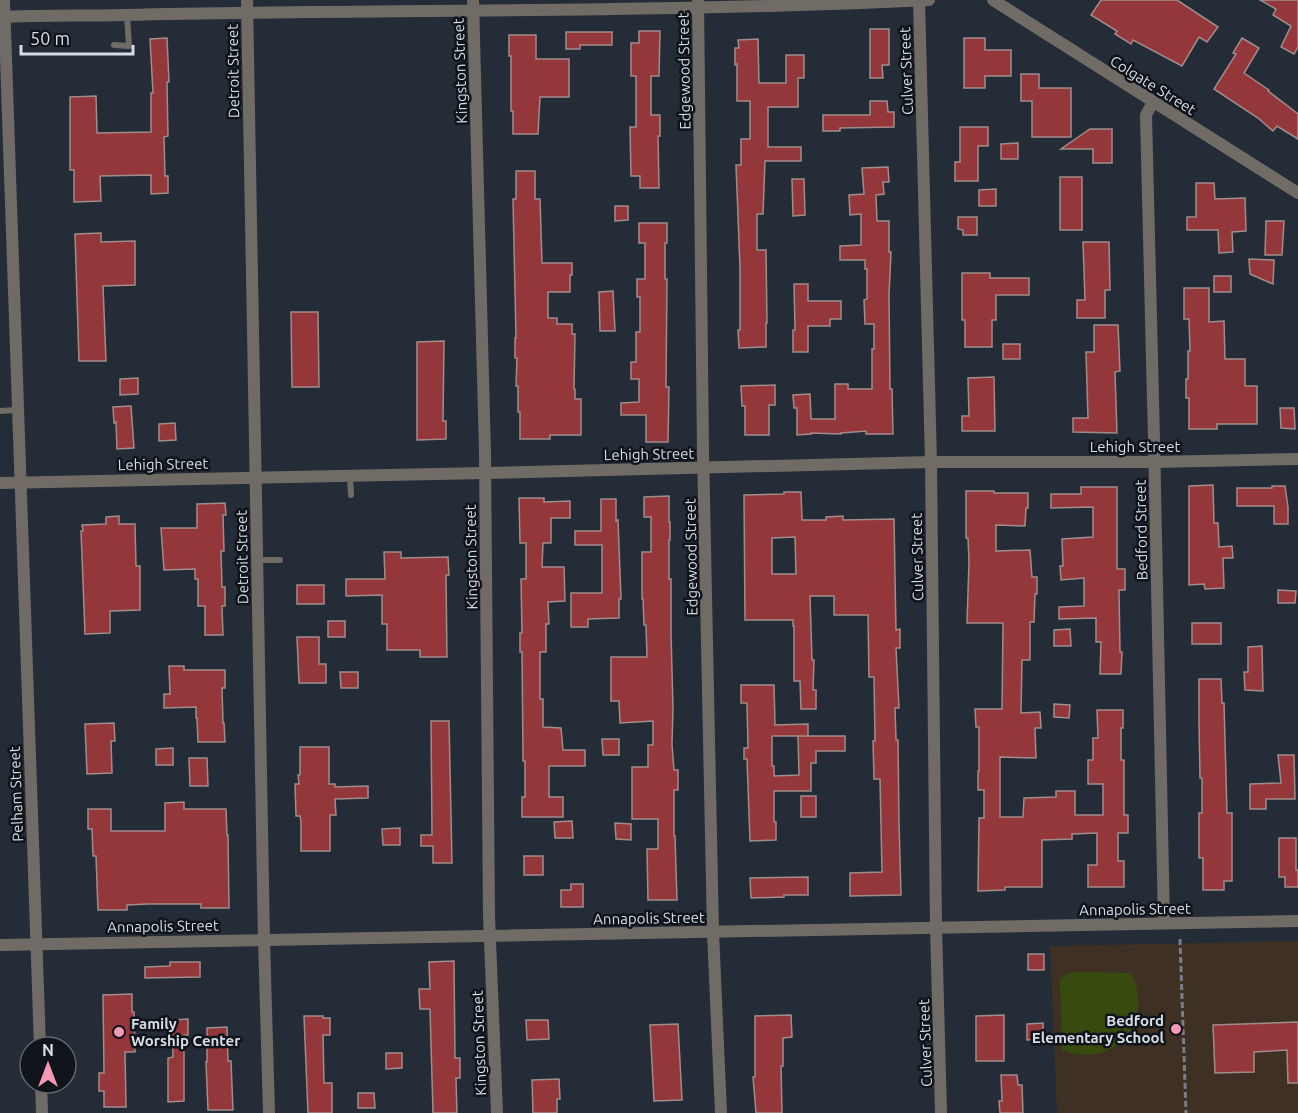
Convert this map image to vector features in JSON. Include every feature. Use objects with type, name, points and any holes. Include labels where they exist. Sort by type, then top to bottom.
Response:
[{"type":"street","name":"Pelham Street","points":[[4,0],[2,17],[5,186],[21,482],[40,1035]]},
{"type":"street","name":"Culver Street","points":[[919,0],[931,462],[936,927],[941,1113]]},
{"type":"street","points":[[2,17],[127,15],[247,6],[698,4],[929,0]]},
{"type":"street","name":"Colgate Street","points":[[993,0],[1298,193]]},
{"type":"street","name":"Edgewood Street","points":[[698,4],[713,932],[721,1113]]},
{"type":"street","name":"Kingston Street","points":[[473,5],[485,473],[490,936],[497,1113]]},
{"type":"street","name":"Detroit Street","points":[[247,6],[269,1113]]},
{"type":"street","name":"Bedford Street","points":[[1153,102],[1146,116],[1164,923]]},
{"type":"street","name":"Lehigh Street","points":[[0,483],[931,462],[1154,462],[1298,459]]},
{"type":"street","name":"Annapolis Street","points":[[0,945],[1298,921]]},
{"type":"street","points":[[41,1095],[42,1113]]},
{"type":"lane","points":[[114,45],[129,46],[127,15]]},
{"type":"lane","points":[[0,411],[18,410]]},
{"type":"lane","points":[[350,476],[351,495]]},
{"type":"lane","points":[[257,560],[280,560]]},
{"type":"path","points":[[1180,939],[1186,1113]]},
{"type":"shaded area","name":"Bedford Elementary School","points":[[1298,941],[1298,1113],[1057,1113],[1050,946]]},
{"type":"green space","points":[[1071,972],[1131,973],[1137,991],[1138,1009],[1134,1024],[1125,1037],[1113,1047],[1098,1053],[1081,1054],[1062,1050],[1060,979]]},
{"type":"building","points":[[1101,0],[1177,0],[1218,27],[1207,42],[1199,37],[1182,66],[1133,40],[1131,44],[1115,34],[1117,31],[1091,15]]},
{"type":"building","points":[[1260,0],[1298,0],[1298,47],[1294,54],[1281,47],[1291,26],[1273,15],[1276,9]]},
{"type":"building","points":[[870,29],[889,29],[889,65],[882,65],[883,78],[870,78]]},
{"type":"building","points":[[639,31],[660,31],[659,76],[651,76],[651,115],[660,115],[659,188],[640,188],[640,176],[631,176],[630,127],[636,127],[636,76],[631,76],[631,43],[639,43]]},
{"type":"building","points":[[566,32],[612,32],[612,45],[580,45],[580,49],[566,49]]},
{"type":"building","points":[[509,35],[536,35],[536,59],[569,59],[569,97],[540,97],[538,134],[513,134]]},
{"type":"building","points":[[167,38],[168,136],[164,137],[168,193],[151,194],[151,175],[100,176],[101,201],[74,202],[74,170],[70,170],[70,97],[96,96],[97,133],[151,132],[151,93],[153,93],[150,39]]},
{"type":"building","points":[[964,38],[985,38],[985,50],[1011,50],[1011,76],[985,76],[985,88],[964,88]]},
{"type":"building","points":[[1242,38],[1259,48],[1244,73],[1298,114],[1298,139],[1277,126],[1273,131],[1258,118],[1214,89],[1236,54],[1233,53]]},
{"type":"building","points":[[758,39],[759,83],[786,83],[786,55],[804,55],[804,78],[798,78],[798,107],[768,107],[768,147],[801,147],[801,161],[765,161],[763,214],[757,214],[757,250],[766,250],[766,347],[739,348],[740,268],[736,165],[741,165],[741,139],[750,139],[750,101],[737,101],[735,48],[739,48],[738,40]]},
{"type":"building","points":[[1021,74],[1039,74],[1039,88],[1071,88],[1071,137],[1032,137],[1032,101],[1021,101]]},
{"type":"building","points":[[870,101],[887,101],[888,112],[894,112],[894,127],[840,128],[840,131],[823,131],[823,115],[870,115]]},
{"type":"building","points":[[960,127],[988,127],[988,146],[978,146],[978,181],[955,181],[955,162],[960,162]]},
{"type":"building","points":[[1090,129],[1112,129],[1112,163],[1093,163],[1093,149],[1061,149]]},
{"type":"building","points":[[1018,143],[1018,159],[1001,159],[1001,144]]},
{"type":"building","points":[[888,167],[889,182],[883,182],[884,194],[876,195],[877,221],[889,221],[889,252],[891,252],[890,389],[892,389],[893,434],[866,434],[866,431],[797,435],[797,408],[794,408],[793,395],[810,394],[811,419],[835,419],[835,384],[848,384],[848,389],[872,389],[874,324],[865,324],[864,300],[867,299],[867,269],[865,269],[865,260],[840,260],[840,246],[861,245],[861,214],[850,215],[849,195],[864,194],[862,168]]},
{"type":"building","points":[[516,171],[535,171],[535,199],[540,199],[542,263],[572,263],[570,292],[548,292],[548,318],[557,318],[557,324],[572,324],[572,334],[575,334],[574,389],[575,399],[581,399],[581,435],[550,435],[550,439],[520,439],[520,412],[518,412],[518,386],[516,386],[517,358],[515,358],[513,199],[516,199]]},
{"type":"building","points":[[1060,177],[1082,177],[1082,230],[1060,230]]},
{"type":"building","points":[[792,179],[804,179],[805,215],[793,216]]},
{"type":"building","points":[[1196,183],[1214,183],[1215,199],[1245,198],[1246,231],[1232,232],[1233,252],[1219,253],[1218,230],[1187,230],[1187,217],[1196,217]]},
{"type":"building","points":[[996,189],[996,206],[979,206],[979,190]]},
{"type":"building","points":[[615,206],[628,206],[628,220],[615,221]]},
{"type":"building","points":[[958,217],[977,217],[977,235],[963,235],[963,230],[958,229]]},
{"type":"building","points":[[1266,221],[1284,221],[1282,255],[1265,255]]},
{"type":"building","points":[[639,223],[667,223],[665,279],[667,279],[666,387],[669,387],[668,442],[646,442],[646,415],[621,415],[621,403],[639,402],[639,379],[631,379],[631,362],[636,362],[636,332],[640,332],[640,297],[637,297],[637,279],[645,279],[645,243],[639,243]]},
{"type":"building","points":[[101,233],[101,242],[135,241],[135,285],[103,286],[106,361],[79,361],[75,234]]},
{"type":"building","points":[[1083,242],[1109,242],[1110,290],[1105,290],[1105,318],[1077,318],[1077,300],[1085,300]]},
{"type":"building","points":[[1249,259],[1274,260],[1273,284],[1250,274]]},
{"type":"building","points":[[962,273],[990,273],[990,278],[1029,278],[1029,295],[996,295],[996,320],[992,320],[992,347],[965,347],[965,320],[962,320]]},
{"type":"building","points":[[1214,276],[1231,276],[1231,292],[1214,292]]},
{"type":"building","points":[[794,284],[808,284],[808,301],[841,301],[841,319],[830,319],[830,326],[808,326],[808,352],[793,352]]},
{"type":"building","points":[[1184,288],[1209,288],[1209,322],[1224,321],[1225,359],[1245,359],[1245,386],[1257,386],[1257,424],[1217,424],[1217,429],[1189,429],[1189,398],[1186,398],[1186,379],[1188,379],[1188,351],[1190,351],[1189,319],[1184,319]]},
{"type":"building","points":[[613,291],[615,331],[600,331],[599,292]]},
{"type":"building","points":[[291,312],[318,312],[319,387],[292,387]]},
{"type":"building","points":[[1094,325],[1118,325],[1120,371],[1115,372],[1117,433],[1073,432],[1073,418],[1088,418],[1086,352],[1094,352]]},
{"type":"building","points":[[444,341],[443,421],[446,421],[446,439],[417,440],[417,342]]},
{"type":"building","points":[[1003,344],[1020,344],[1020,359],[1003,359]]},
{"type":"building","points":[[994,377],[995,431],[962,431],[962,416],[969,416],[968,378]]},
{"type":"building","points":[[138,378],[138,394],[120,395],[120,379]]},
{"type":"building","points":[[775,385],[775,405],[769,405],[769,435],[745,435],[745,406],[742,406],[741,386]]},
{"type":"building","points":[[131,406],[134,448],[117,449],[113,407]]},
{"type":"building","points":[[1280,408],[1294,408],[1295,429],[1281,428]]},
{"type":"building","points":[[175,423],[176,440],[159,441],[159,424]]},
{"type":"building","points":[[1213,485],[1214,523],[1218,523],[1219,547],[1232,546],[1233,558],[1223,558],[1224,588],[1205,589],[1204,584],[1189,585],[1189,486]]},
{"type":"building","points":[[1272,486],[1285,486],[1288,524],[1274,524],[1274,506],[1237,506],[1237,488],[1272,488]]},
{"type":"building","points":[[1081,487],[1117,487],[1117,569],[1125,569],[1125,590],[1119,590],[1121,674],[1100,674],[1101,642],[1096,642],[1096,618],[1059,619],[1059,607],[1084,606],[1084,578],[1061,580],[1062,539],[1093,537],[1093,507],[1051,508],[1051,494],[1081,494]]},
{"type":"building","points":[[966,491],[1028,493],[1025,526],[996,525],[996,551],[1030,550],[1032,577],[1037,577],[1034,622],[1030,622],[1030,660],[1022,660],[1021,713],[1040,712],[1041,728],[1035,728],[1036,758],[1000,757],[1000,817],[1023,817],[1024,798],[1056,797],[1056,791],[1075,791],[1075,815],[1103,815],[1103,784],[1088,784],[1088,760],[1093,760],[1093,738],[1098,738],[1097,710],[1123,710],[1121,760],[1124,760],[1124,815],[1128,815],[1128,833],[1118,833],[1118,861],[1124,861],[1124,887],[1088,887],[1088,865],[1097,865],[1097,833],[1072,834],[1072,839],[1042,840],[1042,887],[1005,887],[1005,890],[978,891],[979,818],[984,818],[984,790],[978,790],[979,727],[976,727],[975,709],[1002,709],[1003,623],[967,623],[969,561],[968,538],[966,538]]},
{"type":"building","points":[[784,492],[801,492],[802,520],[826,520],[826,517],[843,516],[843,520],[894,519],[896,630],[900,629],[900,648],[896,648],[899,708],[895,708],[896,740],[898,740],[901,895],[850,896],[850,873],[882,872],[880,779],[874,779],[874,677],[869,677],[868,615],[834,615],[834,596],[810,596],[812,660],[814,660],[813,690],[816,690],[816,709],[801,709],[800,681],[794,681],[793,620],[745,620],[744,495],[784,494]],"holes":[[[795,537],[796,574],[772,574],[772,538]]]},
{"type":"building","points":[[669,496],[672,744],[674,770],[678,770],[678,790],[674,790],[677,900],[648,900],[647,849],[658,849],[658,819],[632,819],[632,767],[648,767],[648,745],[653,745],[653,721],[620,723],[619,701],[611,701],[611,657],[647,657],[642,599],[642,552],[651,552],[651,517],[644,517],[644,497]]},
{"type":"building","points":[[519,498],[544,498],[544,502],[570,501],[570,518],[551,518],[551,543],[543,543],[542,567],[564,567],[565,601],[548,602],[549,624],[546,624],[546,652],[540,652],[540,699],[543,699],[543,727],[561,728],[563,750],[585,750],[585,766],[549,766],[549,797],[563,797],[563,817],[522,817],[522,797],[525,797],[525,761],[523,761],[520,633],[522,633],[521,579],[526,579],[526,543],[520,543]]},
{"type":"building","points":[[601,499],[616,499],[621,599],[619,599],[619,618],[588,619],[588,627],[571,627],[571,593],[602,593],[602,545],[575,545],[575,531],[601,531]]},
{"type":"building","points":[[225,503],[224,551],[221,551],[222,587],[225,587],[225,606],[222,606],[223,635],[205,635],[205,606],[198,606],[198,579],[195,579],[195,569],[164,570],[161,528],[197,528],[197,504]]},
{"type":"building","points":[[119,516],[119,524],[135,524],[136,566],[140,566],[140,610],[110,611],[110,633],[85,634],[82,525],[106,524],[106,517]]},
{"type":"building","points":[[384,552],[401,552],[401,558],[448,557],[449,575],[446,575],[447,657],[420,657],[420,650],[387,650],[387,624],[382,624],[382,595],[346,596],[346,579],[385,579]]},
{"type":"building","points":[[297,585],[324,585],[324,604],[297,604]]},
{"type":"building","points":[[1278,590],[1296,591],[1295,603],[1278,603]]},
{"type":"building","points":[[328,621],[345,621],[345,637],[328,637]]},
{"type":"building","points":[[1192,623],[1221,623],[1221,644],[1192,644]]},
{"type":"building","points":[[1070,629],[1071,646],[1054,646],[1054,630]]},
{"type":"building","points":[[297,637],[319,637],[319,664],[326,664],[326,683],[299,683]]},
{"type":"building","points":[[1262,646],[1263,691],[1245,690],[1244,672],[1248,672],[1248,647]]},
{"type":"building","points":[[169,666],[184,666],[184,670],[225,670],[225,688],[222,688],[225,742],[198,742],[196,707],[164,708],[164,694],[170,694]]},
{"type":"building","points":[[340,672],[358,672],[358,688],[341,688]]},
{"type":"building","points":[[1199,679],[1221,679],[1222,703],[1224,703],[1227,813],[1232,813],[1232,881],[1224,881],[1224,890],[1203,890],[1203,858],[1199,858],[1202,778],[1200,778]]},
{"type":"building","points":[[741,685],[774,685],[775,725],[808,724],[808,736],[845,736],[845,751],[816,751],[816,763],[811,763],[811,791],[774,791],[776,840],[750,841],[747,759],[744,759],[744,748],[748,748],[747,703],[741,703]],"holes":[[[772,736],[798,736],[799,775],[774,776]]]},
{"type":"building","points":[[1054,704],[1070,705],[1069,718],[1054,717]]},
{"type":"building","points":[[431,721],[449,721],[452,863],[433,863],[433,846],[421,846],[421,835],[432,835]]},
{"type":"building","points":[[114,723],[115,741],[111,741],[112,773],[87,774],[85,724]]},
{"type":"building","points":[[602,739],[619,739],[619,755],[603,755]]},
{"type":"building","points":[[300,747],[329,747],[329,784],[335,784],[335,787],[368,786],[368,798],[335,799],[336,815],[330,815],[330,851],[301,851],[301,822],[300,816],[296,816],[295,784],[299,784]]},
{"type":"building","points":[[173,748],[173,765],[156,765],[156,749]]},
{"type":"building","points":[[1278,755],[1294,755],[1295,799],[1266,799],[1266,809],[1250,809],[1250,784],[1281,783]]},
{"type":"building","points":[[189,758],[207,758],[208,786],[190,786]]},
{"type":"building","points":[[801,796],[816,796],[816,817],[801,817]]},
{"type":"building","points":[[184,802],[184,809],[226,809],[229,908],[201,908],[201,904],[148,904],[127,905],[127,910],[98,910],[96,856],[93,856],[92,829],[88,829],[88,809],[111,809],[111,831],[165,831],[165,803]]},
{"type":"building","points":[[572,821],[573,838],[555,838],[554,822]]},
{"type":"building","points":[[615,823],[631,824],[631,840],[616,839]]},
{"type":"building","points":[[400,828],[400,845],[383,845],[382,829]]},
{"type":"building","points":[[1279,838],[1296,838],[1298,887],[1285,887],[1285,877],[1279,877]]},
{"type":"building","points":[[524,856],[543,856],[543,875],[524,875]]},
{"type":"building","points":[[808,877],[808,895],[751,898],[750,878]]},
{"type":"building","points":[[571,884],[583,884],[583,907],[561,907],[561,890],[571,890]]},
{"type":"building","points":[[1028,954],[1044,954],[1044,970],[1028,970]]},
{"type":"building","points":[[454,961],[455,1058],[460,1058],[460,1078],[456,1078],[457,1113],[433,1113],[430,1009],[420,1009],[419,989],[430,989],[429,962]]},
{"type":"building","points":[[170,962],[200,962],[200,977],[145,978],[145,967],[170,966]]},
{"type":"building","points":[[132,994],[135,1052],[125,1052],[126,1107],[104,1107],[104,1091],[99,1091],[99,1073],[104,1073],[103,995]]},
{"type":"building","points":[[791,1015],[792,1037],[783,1038],[782,1113],[756,1113],[753,1077],[755,1077],[755,1016]]},
{"type":"building","points":[[1004,1015],[1004,1061],[976,1061],[976,1016]]},
{"type":"building","points":[[304,1016],[330,1018],[330,1035],[323,1035],[324,1083],[332,1083],[332,1113],[308,1113]]},
{"type":"building","points":[[188,1019],[188,1035],[184,1035],[184,1101],[168,1102],[168,1058],[173,1057],[172,1020]]},
{"type":"building","points":[[526,1020],[548,1020],[549,1039],[527,1040]]},
{"type":"building","points":[[1298,1022],[1298,1083],[1288,1083],[1287,1050],[1254,1052],[1254,1072],[1215,1073],[1213,1025]]},
{"type":"building","points":[[1043,1023],[1043,1039],[1027,1040],[1027,1024]]},
{"type":"building","points":[[678,1024],[682,1100],[654,1101],[650,1025]]},
{"type":"building","points":[[227,1027],[233,1110],[208,1110],[207,1028]]},
{"type":"building","points":[[386,1053],[402,1053],[402,1068],[386,1069]]},
{"type":"building","points":[[1001,1075],[1017,1075],[1018,1085],[1022,1085],[1023,1113],[1000,1113]]},
{"type":"building","points":[[559,1079],[560,1099],[557,1099],[557,1113],[533,1113],[532,1080]]},
{"type":"building","points":[[358,1093],[374,1093],[375,1108],[358,1108]]},
{"type":"place","name":"Bedford Elementary School","points":[[1176,1029]]},
{"type":"place","name":"Family Worship Center","points":[[119,1032]]}]
